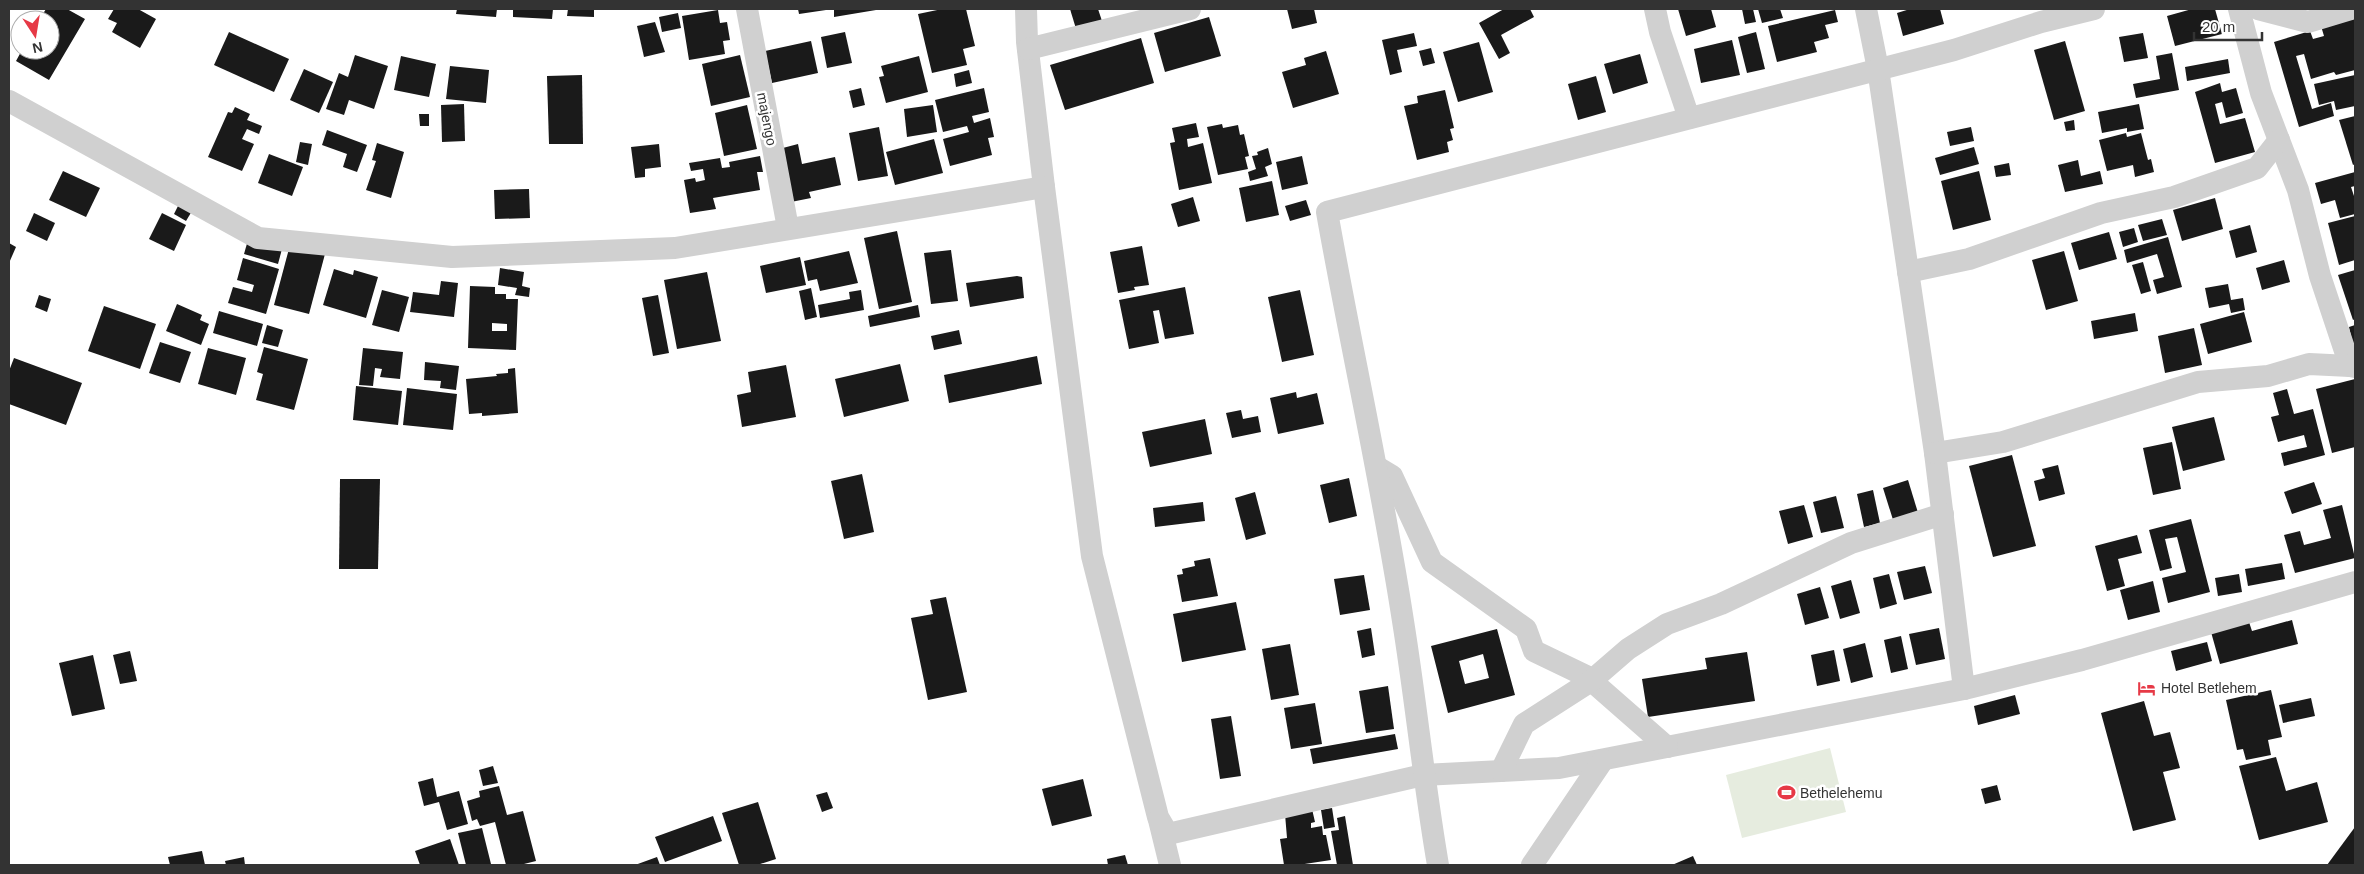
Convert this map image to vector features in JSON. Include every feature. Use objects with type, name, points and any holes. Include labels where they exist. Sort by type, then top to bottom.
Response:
[{"type":"street","name":"majengo","points":[[747,9],[788,228]]},
{"type":"street","points":[[1026,9],[1028,49],[1044,187],[1092,556],[1170,865]]},
{"type":"street","points":[[1028,49],[1190,9]]},
{"type":"street","points":[[1655,9],[1660,32],[1689,118]]},
{"type":"street","points":[[1866,9],[1878,69],[1935,452],[1964,690]]},
{"type":"street","points":[[1438,865],[1423,775],[1403,623],[1377,467],[1349,338],[1327,212],[1954,50],[2042,22],[2094,9]]},
{"type":"street","points":[[1935,452],[2003,442],[2198,382],[2268,376],[2309,364],[2353,367],[2320,276],[2298,190],[2261,92],[2240,9]]},
{"type":"street","points":[[2258,9],[2308,22],[2352,9]]},
{"type":"street","points":[[9,101],[258,238],[452,257],[675,248],[1044,187]]},
{"type":"street","points":[[1908,272],[1969,259],[2101,213],[2174,197],[2256,168],[2279,140]]},
{"type":"street","points":[[1377,467],[1392,476],[1432,562],[1526,629],[1534,651],[1586,676],[1667,747]]},
{"type":"street","points":[[1501,771],[1524,724],[1591,681],[1628,649],[1667,624],[1721,604],[1851,543],[1942,514]]},
{"type":"street","points":[[1158,817],[1168,834],[1423,775],[1559,768],[1964,690],[2082,660],[2355,582]]},
{"type":"street","points":[[1532,865],[1603,760]]},
{"type":"shaded area","name":"Bethelehemu","points":[[1830,748],[1846,812],[1742,838],[1726,775]]},
{"type":"building","points":[[67,9],[85,19],[49,80],[16,61],[60,60],[60,10],[45,10]]},
{"type":"building","points":[[114,9],[138,9],[156,19],[140,48],[112,32],[117,23],[108,19]]},
{"type":"building","points":[[457,9],[497,9],[496,17],[456,14]]},
{"type":"building","points":[[513,9],[553,9],[552,19],[513,17]]},
{"type":"building","points":[[568,9],[594,9],[594,17],[567,16]]},
{"type":"building","points":[[798,9],[826,9],[826,10],[799,14]]},
{"type":"building","points":[[834,9],[876,9],[876,10],[834,17]]},
{"type":"building","points":[[942,9],[966,9],[975,46],[963,49],[967,65],[932,73],[918,14]]},
{"type":"building","points":[[1070,9],[1098,9],[1103,24],[1077,32]]},
{"type":"building","points":[[1287,9],[1314,9],[1317,23],[1292,29]]},
{"type":"building","points":[[1504,9],[1530,9],[1534,17],[1501,35],[1510,53],[1499,59],[1479,23]]},
{"type":"building","points":[[1678,9],[1711,9],[1716,27],[1686,36]]},
{"type":"building","points":[[1742,9],[1753,9],[1756,22],[1745,24]]},
{"type":"building","points":[[1758,9],[1780,9],[1783,18],[1762,23]]},
{"type":"building","points":[[1910,9],[1940,9],[1944,24],[1903,36],[1897,13]]},
{"type":"building","points":[[2192,9],[2215,9],[2222,34],[2175,46],[2167,16]]},
{"type":"building","points":[[718,10],[720,23],[727,22],[730,40],[723,41],[725,54],[689,60],[682,16]]},
{"type":"building","points":[[1835,10],[1838,22],[1825,25],[1829,38],[1814,42],[1817,52],[1777,62],[1768,26]]},
{"type":"building","points":[[678,13],[681,28],[662,32],[659,17]]},
{"type":"building","points":[[2354,16],[2355,70],[2336,75],[2334,72],[2311,79],[2304,54],[2296,56],[2312,109],[2331,103],[2334,116],[2299,127],[2274,42],[2310,31],[2313,39],[2324,36],[2321,26]]},
{"type":"building","points":[[1209,17],[1221,56],[1165,72],[1154,33]]},
{"type":"building","points":[[655,22],[665,52],[644,57],[637,26]]},
{"type":"building","points":[[229,32],[289,59],[274,92],[214,65]]},
{"type":"building","points":[[845,32],[852,63],[827,68],[821,37]]},
{"type":"building","points":[[1756,32],[1765,69],[1747,73],[1738,37]]},
{"type":"building","points":[[1414,33],[1417,46],[1397,50],[1402,72],[1390,75],[1382,40]]},
{"type":"building","points":[[2143,33],[2148,58],[2124,62],[2119,37]]},
{"type":"building","points":[[1141,38],[1154,83],[1065,110],[1050,65]]},
{"type":"building","points":[[1732,40],[1740,75],[1701,83],[1694,49]]},
{"type":"building","points":[[811,41],[818,73],[772,83],[765,51]]},
{"type":"building","points":[[2065,41],[2085,111],[2054,120],[2034,50]]},
{"type":"building","points":[[1479,42],[1493,92],[1458,102],[1443,52]]},
{"type":"building","points":[[1431,48],[1435,63],[1423,66],[1419,51]]},
{"type":"building","points":[[1326,51],[1339,94],[1293,108],[1282,72],[1306,65],[1304,58]]},
{"type":"building","points":[[2172,53],[2179,90],[2136,98],[2133,84],[2160,79],[2156,56]]},
{"type":"building","points":[[1640,54],[1648,83],[1613,94],[1604,64]]},
{"type":"building","points":[[355,55],[388,66],[374,109],[349,100],[344,115],[326,109],[339,73],[348,77]]},
{"type":"building","points":[[740,55],[750,97],[711,106],[702,64]]},
{"type":"building","points":[[401,56],[436,64],[429,97],[394,90]]},
{"type":"building","points":[[919,56],[928,92],[886,103],[879,77],[884,76],[881,66]]},
{"type":"building","points":[[2228,59],[2230,73],[2187,81],[2185,67]]},
{"type":"building","points":[[450,66],[489,70],[486,103],[446,99]]},
{"type":"building","points":[[304,69],[333,82],[319,113],[290,100]]},
{"type":"building","points":[[969,70],[972,83],[956,87],[954,74]]},
{"type":"building","points":[[582,75],[583,144],[549,144],[547,76]]},
{"type":"building","points":[[2355,75],[2355,106],[2336,110],[2334,101],[2319,105],[2314,84]]},
{"type":"building","points":[[1596,76],[1606,112],[1578,120],[1568,84]]},
{"type":"building","points":[[2220,83],[2222,92],[2236,88],[2243,113],[2226,118],[2222,102],[2215,104],[2220,124],[2245,118],[2255,152],[2215,163],[2195,92]]},
{"type":"building","points":[[861,88],[865,105],[853,108],[849,91]]},
{"type":"building","points":[[984,88],[989,112],[972,116],[974,123],[990,118],[994,137],[988,138],[992,155],[950,166],[943,139],[969,132],[967,126],[943,132],[935,100]]},
{"type":"building","points":[[1445,90],[1454,128],[1450,129],[1453,140],[1447,142],[1449,152],[1417,160],[1404,106],[1418,103],[1417,96]]},
{"type":"building","points":[[464,104],[465,141],[442,142],[441,105]]},
{"type":"building","points":[[2139,104],[2144,129],[2127,132],[2127,128],[2102,133],[2098,112]]},
{"type":"building","points":[[747,105],[757,149],[724,156],[715,113]]},
{"type":"building","points":[[933,105],[937,132],[907,137],[904,109]]},
{"type":"building","points":[[235,107],[250,114],[247,120],[262,126],[259,134],[247,129],[242,139],[254,144],[242,171],[208,157],[228,112],[232,113]]},
{"type":"building","points":[[419,114],[429,114],[429,126],[420,126]]},
{"type":"building","points":[[2355,116],[2355,164],[2353,165],[2339,120]]},
{"type":"building","points":[[2074,120],[2075,130],[2066,131],[2064,122]]},
{"type":"building","points":[[1196,123],[1199,137],[1187,139],[1188,147],[1203,143],[1212,183],[1179,190],[1170,143],[1175,142],[1172,128]]},
{"type":"building","points":[[1222,124],[1223,128],[1238,125],[1240,135],[1244,134],[1249,156],[1245,157],[1248,169],[1218,175],[1207,127]]},
{"type":"building","points":[[879,127],[888,176],[858,181],[849,133]]},
{"type":"building","points":[[1971,127],[1974,141],[1950,146],[1947,132]]},
{"type":"building","points":[[327,130],[367,145],[357,172],[343,167],[347,154],[322,145]]},
{"type":"building","points":[[2126,133],[2127,137],[2141,133],[2148,160],[2151,159],[2154,172],[2135,177],[2133,165],[2107,171],[2099,140]]},
{"type":"building","points":[[934,139],[943,173],[895,185],[886,152]]},
{"type":"building","points":[[300,142],[312,144],[308,165],[296,162]]},
{"type":"building","points":[[377,143],[404,152],[391,198],[366,190],[376,161],[372,160]]},
{"type":"building","points":[[659,144],[661,167],[645,169],[645,177],[635,178],[631,147]]},
{"type":"building","points":[[798,144],[802,164],[835,157],[841,185],[809,192],[811,198],[791,202],[779,149]]},
{"type":"building","points":[[1974,147],[1979,164],[1940,175],[1935,158]]},
{"type":"building","points":[[1268,148],[1272,164],[1265,167],[1268,176],[1250,181],[1248,172],[1256,169],[1252,156],[1258,155],[1257,152]]},
{"type":"building","points":[[269,154],[303,167],[292,196],[258,183]]},
{"type":"building","points":[[760,156],[763,172],[757,172],[760,190],[713,198],[716,209],[690,213],[684,180],[695,178],[696,182],[705,180],[703,169],[691,171],[689,163],[720,158],[722,168],[730,167],[729,162]]},
{"type":"building","points":[[1302,156],[1308,184],[1282,190],[1276,162]]},
{"type":"building","points":[[2078,160],[2081,176],[2100,171],[2103,184],[2065,192],[2058,165]]},
{"type":"building","points":[[2009,163],[2011,175],[1996,177],[1994,166]]},
{"type":"building","points":[[63,171],[100,188],[86,217],[49,200]]},
{"type":"building","points":[[1979,171],[1991,220],[1953,230],[1941,181]]},
{"type":"building","points":[[2355,172],[2355,186],[2351,187],[2355,199],[2355,214],[2340,218],[2335,200],[2321,204],[2315,183]]},
{"type":"building","points":[[1272,181],[1279,215],[1246,222],[1239,188]]},
{"type":"building","points":[[529,189],[530,218],[495,219],[494,190]]},
{"type":"building","points":[[1193,197],[1200,221],[1178,227],[1171,204]]},
{"type":"building","points":[[2215,198],[2223,229],[2182,241],[2173,210]]},
{"type":"building","points":[[1306,200],[1311,215],[1290,221],[1285,206]]},
{"type":"building","points":[[179,204],[192,211],[186,221],[174,214]]},
{"type":"building","points":[[34,213],[55,223],[47,241],[26,231]]},
{"type":"building","points":[[162,213],[186,225],[174,251],[149,239]]},
{"type":"building","points":[[2355,216],[2355,260],[2339,265],[2328,223]]},
{"type":"building","points":[[2162,219],[2167,235],[2143,241],[2138,225]]},
{"type":"building","points":[[2250,225],[2257,252],[2236,258],[2229,231]]},
{"type":"building","points":[[2134,228],[2138,242],[2123,247],[2119,232]]},
{"type":"building","points":[[897,231],[912,302],[879,309],[864,238]]},
{"type":"building","points":[[2109,232],[2117,259],[2079,270],[2071,243]]},
{"type":"building","points":[[2168,237],[2182,287],[2157,294],[2153,280],[2164,277],[2157,254],[2127,263],[2124,250]]},
{"type":"building","points":[[248,240],[282,249],[278,264],[244,254]]},
{"type":"building","points":[[9,243],[16,247],[9,263]]},
{"type":"building","points":[[290,245],[325,254],[309,314],[274,305]]},
{"type":"building","points":[[1142,246],[1149,285],[1134,287],[1135,290],[1118,293],[1110,252]]},
{"type":"building","points":[[951,250],[958,301],[931,304],[924,253]]},
{"type":"building","points":[[849,251],[858,283],[820,291],[817,279],[808,281],[804,261]]},
{"type":"building","points":[[2064,251],[2078,301],[2046,310],[2032,260]]},
{"type":"building","points":[[800,257],[806,285],[766,293],[760,266]]},
{"type":"building","points":[[243,258],[279,269],[266,314],[228,303],[233,287],[252,292],[254,285],[237,280]]},
{"type":"building","points":[[2284,260],[2290,282],[2262,290],[2256,268]]},
{"type":"building","points":[[2143,262],[2151,291],[2141,294],[2132,265]]},
{"type":"building","points":[[500,268],[524,272],[522,286],[530,288],[529,297],[515,295],[517,288],[498,285]]},
{"type":"building","points":[[334,269],[353,275],[354,270],[378,277],[366,318],[323,305]]},
{"type":"building","points":[[2355,270],[2355,319],[2353,320],[2338,275]]},
{"type":"building","points":[[707,272],[721,341],[677,349],[664,280]]},
{"type":"building","points":[[1017,276],[1022,277],[1024,298],[970,307],[966,283]]},
{"type":"building","points":[[441,281],[458,283],[454,317],[410,312],[413,292],[439,295]]},
{"type":"building","points":[[2228,284],[2231,300],[2243,298],[2245,310],[2231,313],[2229,304],[2209,308],[2205,288]]},
{"type":"building","points":[[470,286],[495,287],[495,294],[506,294],[506,299],[518,299],[516,350],[468,348]],"holes":[[[492,323],[507,324],[507,331],[492,331]]]},
{"type":"building","points":[[1185,287],[1194,334],[1165,339],[1159,310],[1153,311],[1159,343],[1129,349],[1119,300]]},
{"type":"building","points":[[811,288],[817,317],[805,320],[799,291]]},
{"type":"building","points":[[382,290],[409,297],[399,332],[372,325]]},
{"type":"building","points":[[861,290],[864,310],[820,318],[818,305],[850,299],[849,292]]},
{"type":"building","points":[[1300,290],[1314,355],[1282,362],[1268,297]]},
{"type":"building","points":[[39,295],[51,299],[47,312],[35,307]]},
{"type":"building","points":[[658,295],[669,353],[653,356],[642,298]]},
{"type":"building","points":[[177,304],[202,315],[200,320],[209,324],[201,345],[166,331]]},
{"type":"building","points":[[918,305],[920,317],[870,327],[868,316]]},
{"type":"building","points":[[104,306],[156,324],[140,369],[88,351]]},
{"type":"building","points":[[219,311],[263,324],[257,346],[213,333]]},
{"type":"building","points":[[2244,312],[2252,342],[2208,354],[2200,324]]},
{"type":"building","points":[[2135,313],[2138,331],[2094,339],[2091,321]]},
{"type":"building","points":[[267,325],[283,330],[278,347],[262,343]]},
{"type":"building","points":[[2355,325],[2355,349],[2354,350],[2349,327]]},
{"type":"building","points":[[2194,328],[2202,365],[2165,373],[2158,336]]},
{"type":"building","points":[[959,330],[962,344],[934,350],[931,336]]},
{"type":"building","points":[[160,342],[191,352],[180,383],[149,373]]},
{"type":"building","points":[[264,347],[308,359],[294,410],[256,400],[263,374],[257,372]]},
{"type":"building","points":[[208,348],[246,358],[236,395],[198,384]]},
{"type":"building","points":[[363,348],[403,352],[400,379],[380,377],[382,369],[375,368],[373,386],[359,385]]},
{"type":"building","points":[[1037,356],[1042,384],[949,403],[944,375]]},
{"type":"building","points":[[14,358],[82,383],[66,425],[9,404],[9,371]]},
{"type":"building","points":[[425,362],[459,366],[456,390],[440,388],[441,381],[424,380]]},
{"type":"building","points":[[900,364],[909,401],[844,417],[835,379]]},
{"type":"building","points":[[786,365],[796,417],[742,427],[737,395],[751,392],[748,372]]},
{"type":"building","points":[[515,368],[518,413],[482,416],[482,413],[469,414],[466,379],[497,376],[496,374],[508,373],[508,369]]},
{"type":"building","points":[[2355,379],[2355,447],[2332,453],[2316,389]]},
{"type":"building","points":[[356,386],[402,391],[398,425],[353,420]]},
{"type":"building","points":[[407,388],[457,394],[453,430],[403,425]]},
{"type":"building","points":[[2287,389],[2294,414],[2313,409],[2325,455],[2284,466],[2281,453],[2307,447],[2304,435],[2278,442],[2271,417],[2279,415],[2273,393]]},
{"type":"building","points":[[1296,392],[1297,398],[1317,393],[1324,424],[1278,434],[1270,398]]},
{"type":"building","points":[[1241,410],[1243,419],[1258,416],[1261,432],[1232,438],[1226,413]]},
{"type":"building","points":[[2214,417],[2225,460],[2183,471],[2172,427]]},
{"type":"building","points":[[1205,419],[1212,454],[1150,467],[1142,432]]},
{"type":"building","points":[[2172,442],[2181,489],[2153,495],[2143,448]]},
{"type":"building","points":[[2012,455],[2036,546],[1993,557],[1969,466]]},
{"type":"building","points":[[2058,465],[2065,494],[2039,501],[2034,481],[2045,478],[2042,469]]},
{"type":"building","points":[[862,474],[874,532],[844,539],[831,481]]},
{"type":"building","points":[[1349,478],[1357,516],[1329,523],[1320,485]]},
{"type":"building","points":[[340,479],[380,479],[378,569],[339,569]]},
{"type":"building","points":[[1908,480],[1919,516],[1894,523],[1883,488]]},
{"type":"building","points":[[2314,482],[2322,504],[2292,514],[2284,492]]},
{"type":"building","points":[[1873,490],[1880,523],[1864,527],[1857,494]]},
{"type":"building","points":[[1255,492],[1266,534],[1246,540],[1235,498]]},
{"type":"building","points":[[1836,496],[1844,528],[1821,533],[1813,502]]},
{"type":"building","points":[[1203,502],[1205,521],[1155,527],[1153,508]]},
{"type":"building","points":[[1804,505],[1813,537],[1788,544],[1779,511]]},
{"type":"building","points":[[2342,505],[2355,558],[2295,573],[2284,535],[2300,531],[2304,545],[2331,538],[2323,510]]},
{"type":"building","points":[[2191,519],[2210,592],[2168,603],[2162,578],[2186,572],[2177,537],[2165,539],[2172,568],[2160,571],[2149,530]]},
{"type":"building","points":[[2137,535],[2142,553],[2118,559],[2125,586],[2107,591],[2095,546]]},
{"type":"building","points":[[1210,558],[1218,596],[1182,602],[1177,575],[1183,574],[1182,569],[1195,566],[1194,561]]},
{"type":"building","points":[[2282,563],[2285,579],[2248,586],[2245,569]]},
{"type":"building","points":[[1925,566],[1932,593],[1904,600],[1897,572]]},
{"type":"building","points":[[1889,574],[1897,604],[1880,609],[1873,578]]},
{"type":"building","points":[[2239,574],[2242,592],[2218,596],[2215,578]]},
{"type":"building","points":[[1364,575],[1370,610],[1340,615],[1334,579]]},
{"type":"building","points":[[1851,580],[1860,613],[1840,619],[1831,586]]},
{"type":"building","points":[[2153,581],[2160,612],[2128,620],[2120,590]]},
{"type":"building","points":[[1820,587],[1829,618],[1805,625],[1797,594]]},
{"type":"building","points":[[946,597],[967,692],[928,700],[911,618],[933,614],[930,600]]},
{"type":"building","points":[[1236,602],[1246,650],[1182,662],[1173,614]]},
{"type":"building","points":[[2292,620],[2298,644],[2220,664],[2211,632],[2249,622],[2252,631]]},
{"type":"building","points":[[1371,628],[1375,655],[1362,658],[1357,631]]},
{"type":"building","points":[[1939,628],[1945,659],[1916,665],[1909,634]]},
{"type":"building","points":[[1497,629],[1515,695],[1448,713],[1431,646]],"holes":[[[1483,654],[1489,678],[1465,684],[1459,661]]]},
{"type":"building","points":[[1901,636],[1908,669],[1891,673],[1884,640]]},
{"type":"building","points":[[2207,642],[2212,661],[2176,671],[2171,651]]},
{"type":"building","points":[[1865,643],[1873,677],[1851,683],[1843,649]]},
{"type":"building","points":[[1290,644],[1299,695],[1271,700],[1262,649]]},
{"type":"building","points":[[1834,650],[1840,681],[1817,686],[1811,655]]},
{"type":"building","points":[[130,651],[137,681],[120,684],[113,655]]},
{"type":"building","points":[[1747,652],[1755,701],[1648,717],[1642,679],[1707,669],[1705,658]]},
{"type":"building","points":[[93,655],[105,709],[72,716],[59,663]]},
{"type":"building","points":[[1388,686],[1394,729],[1366,733],[1359,691]]},
{"type":"building","points":[[2271,690],[2282,737],[2268,740],[2271,755],[2246,760],[2243,749],[2237,750],[2226,700]]},
{"type":"building","points":[[2015,695],[2020,714],[1978,725],[1974,706]]},
{"type":"building","points":[[2311,698],[2315,716],[2283,723],[2279,705]]},
{"type":"building","points":[[2144,701],[2154,736],[2170,732],[2180,768],[2163,772],[2176,820],[2133,831],[2101,713]]},
{"type":"building","points":[[1315,703],[1322,744],[1291,749],[1284,708]]},
{"type":"building","points":[[1231,716],[1241,776],[1220,779],[1211,719]]},
{"type":"building","points":[[1395,734],[1398,749],[1313,764],[1310,749]]},
{"type":"building","points":[[2276,757],[2286,791],[2317,782],[2328,822],[2259,840],[2239,766]]},
{"type":"building","points":[[493,766],[498,783],[483,786],[479,770]]},
{"type":"building","points":[[433,778],[437,797],[459,791],[468,824],[447,830],[439,802],[424,806],[418,782]]},
{"type":"building","points":[[1083,779],[1092,816],[1052,826],[1042,789]]},
{"type":"building","points":[[1997,785],[2001,800],[1985,804],[1981,789]]},
{"type":"building","points":[[499,786],[507,815],[523,811],[536,861],[520,865],[506,865],[495,822],[480,826],[477,819],[472,821],[467,801],[480,797],[479,791]]},
{"type":"building","points":[[827,792],[833,808],[822,812],[816,795]]},
{"type":"building","points":[[758,802],[776,859],[757,865],[739,865],[722,813]]},
{"type":"building","points":[[1332,808],[1335,827],[1324,829],[1321,810]]},
{"type":"building","points":[[1312,809],[1315,822],[1311,823],[1311,828],[1322,826],[1323,835],[1326,835],[1331,860],[1284,865],[1280,839],[1287,838],[1285,814]]},
{"type":"building","points":[[713,816],[722,841],[665,862],[655,837]]},
{"type":"building","points":[[1345,816],[1353,865],[1337,865],[1331,831],[1339,830],[1337,818]]},
{"type":"building","points":[[2355,827],[2355,865],[2327,865]]},
{"type":"building","points":[[482,828],[491,864],[466,865],[458,833]]},
{"type":"building","points":[[450,839],[459,865],[420,865],[415,851]]},
{"type":"building","points":[[202,851],[205,865],[170,865],[168,857]]},
{"type":"building","points":[[1125,855],[1128,865],[1108,865],[1107,859]]},
{"type":"building","points":[[1693,856],[1697,865],[1672,865]]},
{"type":"building","points":[[244,857],[245,865],[226,865],[225,861]]},
{"type":"building","points":[[657,857],[660,865],[635,865]]},
{"type":"place","name":"Hotel Betlehem","points":[[2147,688]]},
{"type":"place","name":"Bethelehemu","points":[[1786,793]]}]
